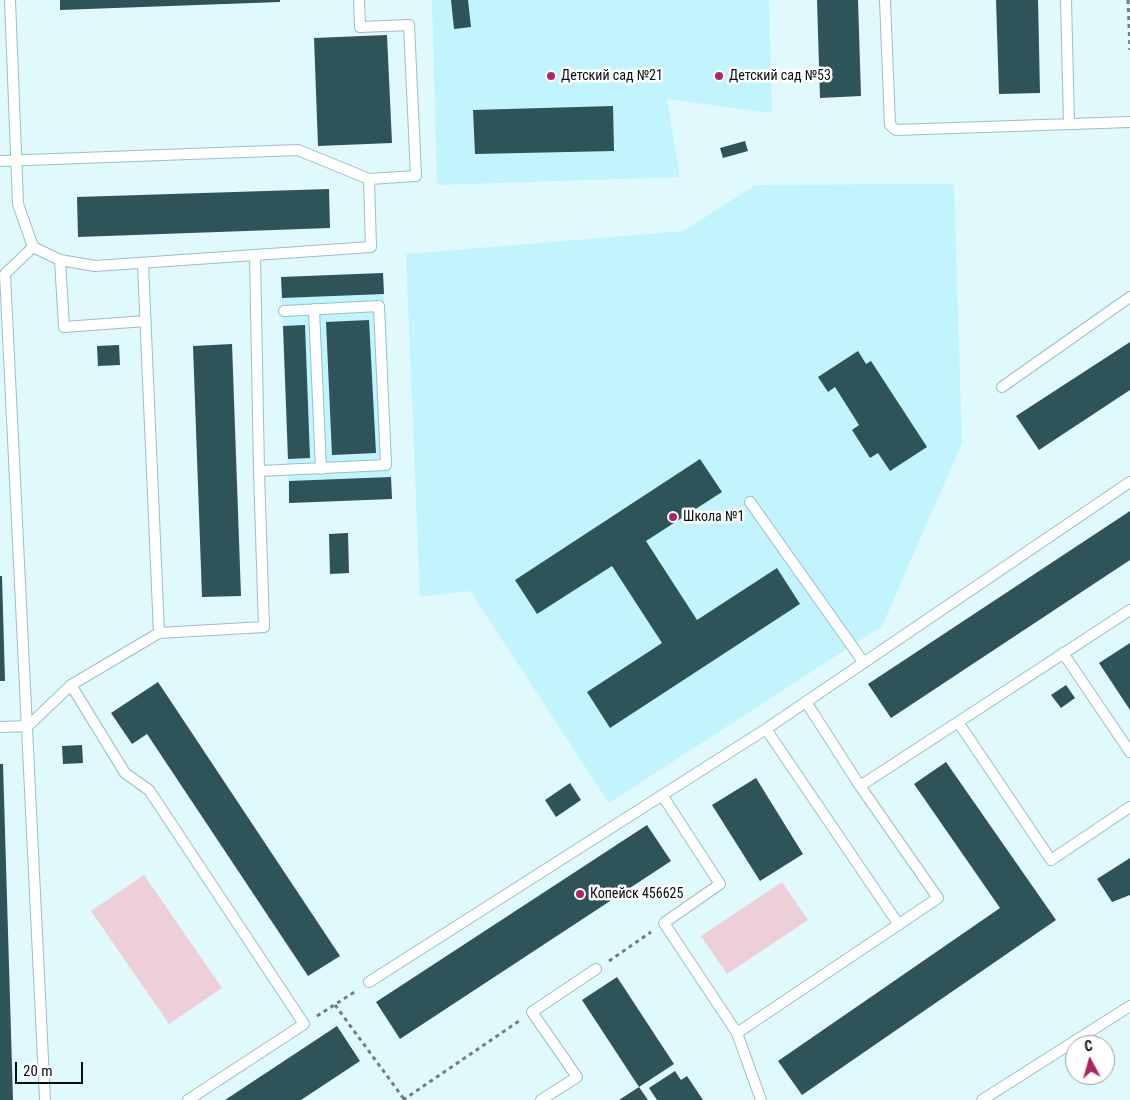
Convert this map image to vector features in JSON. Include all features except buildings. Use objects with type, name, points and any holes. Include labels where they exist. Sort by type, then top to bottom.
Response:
[{"type":"lane","points":[[10,0],[18,204],[33,247],[60,260],[95,266],[371,247],[369,179]]},
{"type":"lane","points":[[0,160],[298,150],[369,179],[416,176],[409,25],[360,27],[359,0]]},
{"type":"lane","points":[[885,0],[890,125],[896,130],[1130,122]]},
{"type":"lane","points":[[1066,0],[1069,124]]},
{"type":"lane","points":[[33,247],[5,274],[46,1100]]},
{"type":"lane","points":[[0,727],[28,726],[71,685],[159,633],[264,627],[255,255]]},
{"type":"lane","points":[[60,260],[64,327],[146,322]]},
{"type":"lane","points":[[143,264],[159,633]]},
{"type":"lane","points":[[1002,387],[1130,297]]},
{"type":"lane","points":[[259,471],[386,466],[379,306],[284,311]]},
{"type":"lane","points":[[314,310],[320,469]]},
{"type":"lane","points":[[369,982],[766,729],[1130,482]]},
{"type":"lane","points":[[750,502],[864,663]]},
{"type":"lane","points":[[860,786],[1130,610]]},
{"type":"lane","points":[[1063,653],[1130,752]]},
{"type":"lane","points":[[71,685],[125,773],[149,790],[304,1024],[188,1100]]},
{"type":"lane","points":[[736,1033],[938,898],[860,786],[806,702]]},
{"type":"lane","points":[[958,722],[1051,860],[1130,807]]},
{"type":"lane","points":[[766,729],[899,925]]},
{"type":"lane","points":[[662,795],[720,884],[664,923],[736,1033],[761,1100]]},
{"type":"lane","points":[[541,1100],[576,1077],[532,1012],[596,969]]},
{"type":"lane","points":[[982,1100],[1130,1006]]},
{"type":"path","points":[[1128,0],[1130,50]]},
{"type":"path","points":[[596,969],[664,923]]},
{"type":"path","points":[[304,1024],[369,982]]},
{"type":"path","points":[[335,1005],[404,1100],[532,1012]]},
{"type":"shaded area","name":"Детский сад №21","points":[[432,0],[769,0],[772,113],[667,99],[680,177],[437,185]]},
{"type":"shaded area","name":"Школа №1","points":[[954,184],[962,443],[882,626],[609,803],[470,591],[420,597],[406,254],[684,231],[755,185]]},
{"type":"shaded area","points":[[383,273],[392,499],[289,503],[281,277]]},
{"type":"shaded area","points":[[144,875],[222,988],[169,1024],[91,911]]},
{"type":"shaded area","points":[[782,882],[808,920],[727,974],[701,936]]},
{"type":"place","name":"Детский сад №21","points":[[551,76]]},
{"type":"place","name":"Детский сад №53","points":[[719,76]]},
{"type":"place","name":"Школа №1","points":[[673,517]]},
{"type":"place","name":"Копейск 456625","points":[[580,894]]}]
